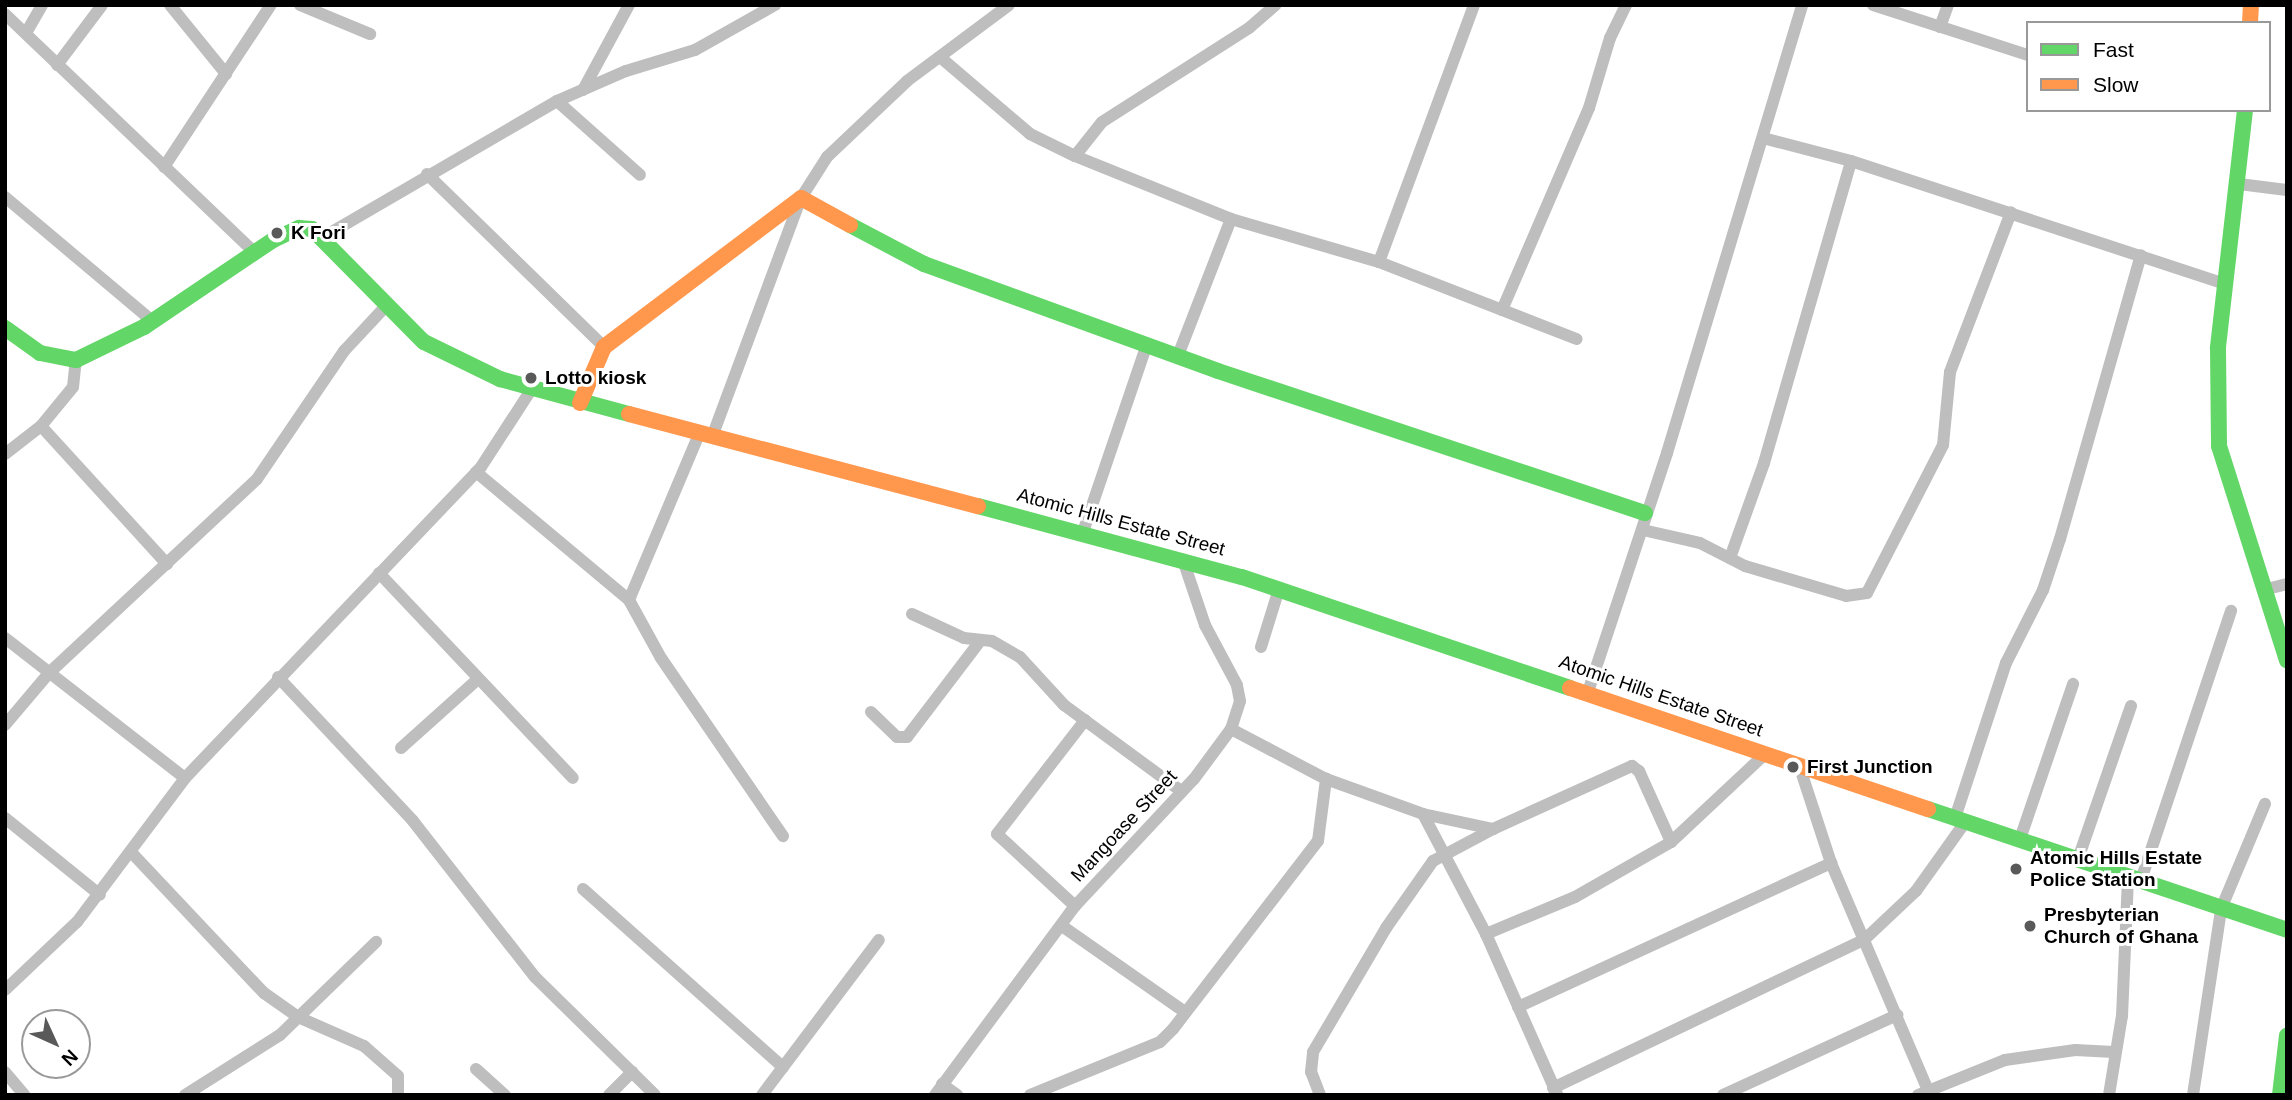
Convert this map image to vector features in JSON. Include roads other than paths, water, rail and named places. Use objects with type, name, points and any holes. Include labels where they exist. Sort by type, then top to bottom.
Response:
[{"type":"street","points":[[26,33],[42,5]]},
{"type":"street","points":[[57,65],[102,5]]},
{"type":"street","points":[[170,5],[226,74]]},
{"type":"street","points":[[164,167],[271,5]]},
{"type":"street","points":[[300,5],[370,34]]},
{"type":"street","points":[[583,90],[629,5]]},
{"type":"street","points":[[7,333],[40,353],[76,360],[152,321],[254,252],[299,228],[325,236],[427,174],[557,101],[695,50],[775,5]]},
{"type":"street","points":[[629,600],[706,435],[801,198],[848,133],[940,57],[1009,5]]},
{"type":"street","points":[[1075,156],[1102,122],[1249,29],[1275,5]]},
{"type":"street","points":[[1379,262],[1474,5]]},
{"type":"street","points":[[1502,310],[1589,108],[1610,38],[1626,5]]},
{"type":"street","points":[[1588,692],[1644,522],[1802,5]]},
{"type":"street","points":[[1873,5],[2026,54]]},
{"type":"street","points":[[1940,27],[1948,5]]},
{"type":"street","points":[[5,14],[254,252]]},
{"type":"street","points":[[940,57],[1030,134],[1075,156],[1231,219],[1379,262],[1577,339]]},
{"type":"street","points":[[557,101],[640,175]]},
{"type":"street","points":[[2245,112],[2239,184],[2218,348],[2219,446],[2267,589],[2287,660]]},
{"type":"street","points":[[1763,138],[1851,161],[2226,284]]},
{"type":"street","points":[[1730,558],[1765,463],[1851,161]]},
{"type":"street","points":[[427,174],[604,347]]},
{"type":"street","points":[[2239,184],[2287,190]]},
{"type":"street","points":[[5,197],[152,321]]},
{"type":"street","points":[[801,198],[924,264],[1147,344],[1180,353],[1218,371],[1700,542],[1730,558],[1846,596],[1859,597],[1875,586],[1943,445],[1950,372],[2011,212]]},
{"type":"street","points":[[580,402],[604,347],[801,198]]},
{"type":"street","points":[[1180,353],[1231,219]]},
{"type":"street","name":"Atomic Hills Estate Street","points":[[325,236],[385,307],[449,357],[531,390],[1083,532],[1279,589],[2287,930]]},
{"type":"street","points":[[1423,814],[1486,934],[1555,1091],[1865,939],[1916,891],[1961,820],[2006,663],[2056,551],[2141,255]]},
{"type":"street","points":[[5,725],[49,673],[257,479],[344,351],[385,307]]},
{"type":"street","points":[[1083,532],[1147,344]]},
{"type":"street","points":[[5,454],[41,426],[73,387],[76,360]]},
{"type":"street","points":[[5,990],[56,945],[100,895],[185,778],[278,677],[476,472],[497,448],[531,390]]},
{"type":"street","points":[[41,426],[167,564]]},
{"type":"street","points":[[476,472],[629,600],[661,658],[783,836]]},
{"type":"street","name":"Mangoase Street","points":[[939,1090],[1075,906],[1181,791],[1231,729],[1240,701],[1237,685],[1205,625],[1183,560]]},
{"type":"street","points":[[379,573],[572,778]]},
{"type":"street","points":[[2267,589],[2287,584]]},
{"type":"street","points":[[1261,647],[1279,589]]},
{"type":"street","points":[[2109,1095],[2122,1016],[2134,878],[2231,611]]},
{"type":"street","points":[[912,614],[964,638],[981,639],[1020,657],[1063,705],[1181,791]]},
{"type":"street","points":[[5,638],[185,778]]},
{"type":"street","points":[[871,712],[897,737],[907,737],[981,639]]},
{"type":"street","points":[[278,677],[413,821],[535,977],[655,1095]]},
{"type":"street","points":[[401,748],[478,679]]},
{"type":"street","points":[[2020,839],[2073,684]]},
{"type":"street","points":[[2078,859],[2131,706]]},
{"type":"street","points":[[1075,906],[997,834],[1086,720]]},
{"type":"street","points":[[1231,729],[1326,779],[1423,814],[1493,829]]},
{"type":"street","points":[[1486,934],[1575,897],[1671,842],[1765,754]]},
{"type":"street","points":[[1799,765],[1831,863],[1897,1015],[1924,1092],[2005,1059],[2075,1050],[2114,1052]]},
{"type":"street","points":[[1320,1095],[1311,1072],[1312,1052],[1386,928],[1425,872],[1445,855],[1493,829],[1632,766],[1639,771],[1671,842]]},
{"type":"street","points":[[1030,1095],[1160,1042],[1318,841],[1326,779]]},
{"type":"street","points":[[2193,1095],[2221,909],[2265,804]]},
{"type":"street","points":[[5,818],[100,895]]},
{"type":"street","points":[[131,852],[264,993],[298,1017],[364,1046],[398,1076],[398,1095]]},
{"type":"street","points":[[1518,1007],[1831,863]]},
{"type":"street","points":[[583,890],[783,1067]]},
{"type":"street","points":[[1062,926],[1185,1012]]},
{"type":"street","points":[[762,1095],[879,940]]},
{"type":"street","points":[[185,1095],[280,1035],[376,942]]},
{"type":"street","points":[[1723,1095],[1897,1015]]},
{"type":"street","points":[[2280,1095],[2287,1035]]},
{"type":"street","points":[[476,1069],[505,1095]]},
{"type":"street","points":[[5,1072],[24,1095]]},
{"type":"street","points":[[609,1095],[632,1072]]},
{"type":"street","points":[[939,1090],[957,1095]]},
{"type":"place","name":"K Fori","points":[[277,233]]},
{"type":"place","name":"Lotto kiosk","points":[[531,378]]},
{"type":"place","name":"First Junction","points":[[1793,767]]},
{"type":"place","name":"Atomic Hills Estate Police Station","points":[[2016,869]]},
{"type":"place","name":"Presbyterian Church of Ghana","points":[[2030,926]]}]
